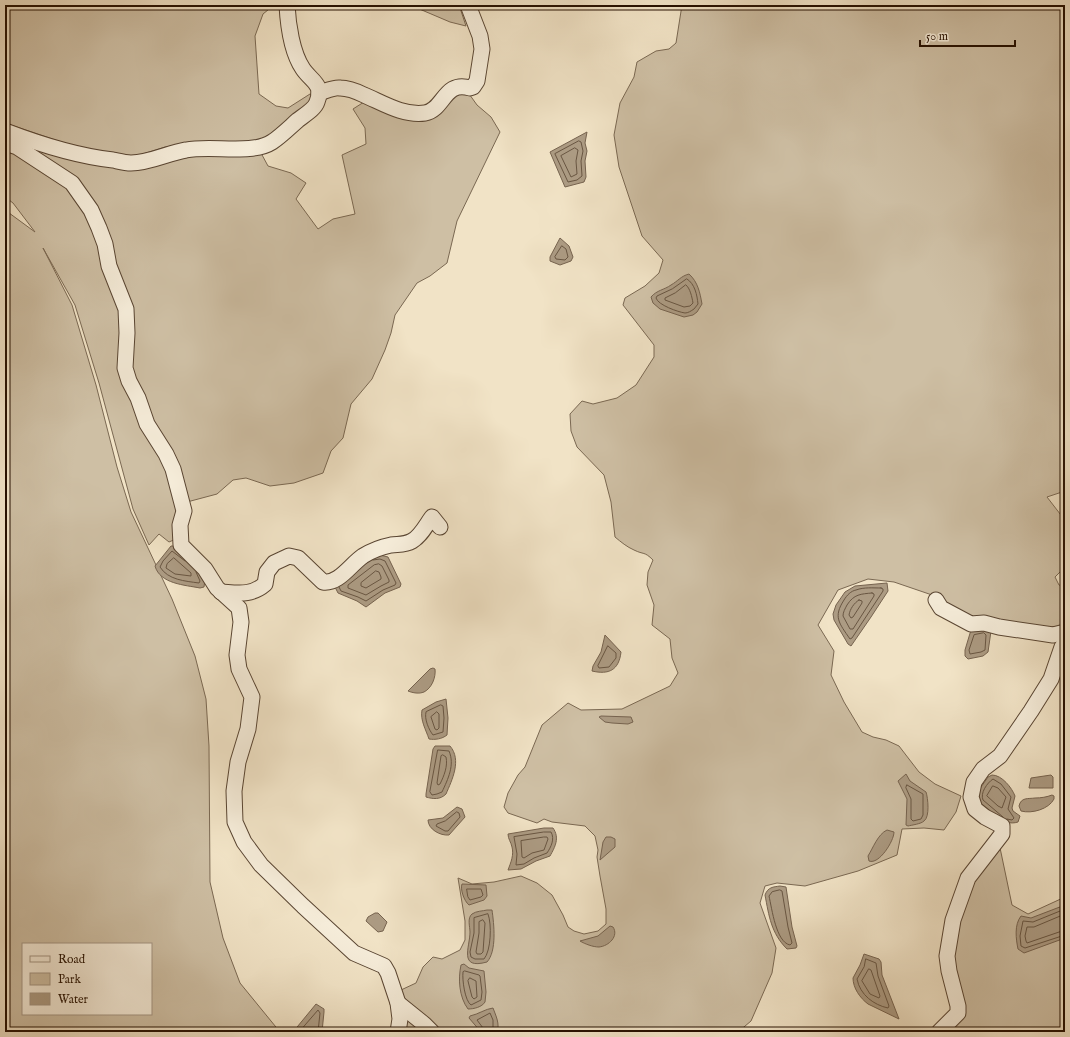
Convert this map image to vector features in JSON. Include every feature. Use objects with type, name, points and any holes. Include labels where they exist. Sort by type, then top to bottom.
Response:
[{"type":"street","points":[[5,131],[32,141],[100,159],[130,163],[153,159],[188,149],[245,149],[262,147],[272,142],[317,104],[320,93],[316,82],[303,69],[295,52],[287,5]]},
{"type":"street","points":[[320,93],[339,87],[350,89],[404,112],[417,114],[428,112],[436,107],[449,91],[458,87],[473,87],[477,81],[482,49],[480,36],[468,5]]},
{"type":"street","points":[[5,143],[17,147],[72,183],[91,210],[105,244],[109,266],[126,309],[127,333],[125,368],[129,381],[138,398],[147,424],[166,454],[173,469],[184,511],[180,525],[181,545],[205,569],[217,588],[240,608],[241,622],[237,655],[239,669],[252,698],[248,729],[238,762],[234,791],[235,822],[244,842],[261,865],[303,906],[354,953],[384,966],[398,1003],[400,1019],[398,1032]]},
{"type":"street","points":[[221,592],[246,593],[258,590],[265,584],[267,572],[274,563],[289,556],[298,558],[323,582],[330,583],[362,557],[376,549],[404,544],[414,540],[432,517],[440,527]]},
{"type":"street","points":[[936,600],[941,608],[971,624],[984,623],[999,627],[1053,635],[1065,632]]},
{"type":"street","points":[[939,1032],[958,1013],[958,1006],[949,971],[947,956],[953,920],[968,878],[1002,834],[1002,826],[984,817],[975,809],[971,797],[974,782],[983,769],[1000,756],[1052,679],[1062,647],[1065,643]]},
{"type":"street","points":[[398,1003],[432,1032]]},
{"type":"green space","points":[[5,5],[274,5],[263,14],[255,36],[259,94],[276,106],[288,108],[310,94],[315,96],[310,103],[269,139],[253,144],[194,143],[165,147],[130,158],[91,152],[5,123]]},
{"type":"green space","points":[[410,5],[459,5],[466,26],[450,22]]},
{"type":"green space","points":[[682,5],[1065,5],[1065,491],[1047,497],[1064,519],[1065,567],[1055,577],[1059,585],[1065,587],[1065,628],[973,622],[935,596],[894,582],[868,579],[838,590],[818,625],[834,651],[831,675],[844,702],[862,732],[899,746],[919,772],[935,784],[961,796],[956,812],[944,830],[924,828],[902,829],[897,855],[858,871],[805,886],[777,883],[765,886],[760,903],[776,948],[772,973],[751,1021],[738,1032],[402,1032],[401,990],[416,983],[423,967],[433,957],[442,959],[460,950],[465,940],[465,921],[458,878],[472,884],[494,882],[521,876],[537,883],[552,895],[568,927],[574,931],[584,934],[598,931],[606,924],[606,909],[595,836],[585,826],[552,822],[544,819],[537,823],[508,813],[504,807],[508,793],[518,775],[525,767],[542,725],[568,703],[581,710],[622,709],[670,686],[678,673],[672,658],[670,639],[652,625],[654,605],[647,585],[648,572],[653,560],[646,554],[622,543],[615,537],[611,502],[604,475],[577,447],[571,431],[570,414],[582,401],[593,404],[617,398],[636,385],[654,357],[654,345],[623,305],[625,298],[645,286],[659,273],[663,260],[642,236],[619,167],[614,135],[620,103],[634,77],[637,62],[656,51],[669,49],[676,43]]},
{"type":"green space","points":[[467,91],[477,105],[491,117],[500,132],[457,221],[447,263],[430,276],[417,283],[395,315],[385,350],[372,379],[351,404],[343,438],[331,451],[323,473],[294,483],[270,486],[246,478],[233,480],[217,494],[187,502],[176,539],[169,542],[159,534],[149,545],[133,509],[99,383],[75,305],[43,248],[72,305],[131,512],[172,599],[195,656],[206,699],[209,746],[210,882],[223,938],[240,983],[280,1032],[5,1032],[5,210],[35,232],[13,203],[5,197],[5,134],[86,161],[261,153],[268,166],[291,173],[306,183],[296,199],[318,229],[333,219],[355,214],[342,155],[366,144],[365,128],[353,109],[364,102],[402,117],[447,96]]},
{"type":"green space","points":[[999,843],[1012,905],[1028,914],[1065,897],[1065,1032],[946,1032],[958,1023],[952,956],[956,922],[974,878]]},
{"type":"water","points":[[587,132],[585,143],[587,151],[585,161],[586,177],[584,182],[565,187],[550,152]]},
{"type":"water","points":[[560,238],[569,246],[573,257],[571,261],[560,265],[550,261],[550,257]]},
{"type":"water","points":[[689,274],[697,284],[702,304],[697,312],[693,315],[684,317],[660,309],[653,303],[651,297],[653,295]]},
{"type":"water","points":[[171,546],[174,546],[199,569],[204,581],[204,587],[200,588],[174,583],[162,577],[155,566]]},
{"type":"water","points":[[380,555],[388,557],[401,584],[400,587],[385,593],[366,607],[357,601],[338,593],[334,585],[366,560]]},
{"type":"water","points":[[887,583],[888,591],[851,646],[848,644],[834,620],[833,614],[836,605],[845,592],[855,586]]},
{"type":"water","points":[[985,629],[991,631],[988,652],[983,656],[968,659],[965,656],[965,650],[971,630]]},
{"type":"water","points":[[605,635],[621,652],[620,658],[612,670],[603,672],[592,671],[593,666],[601,652]]},
{"type":"water","points":[[430,669],[435,669],[434,679],[427,690],[418,693],[408,691]]},
{"type":"water","points":[[446,699],[448,718],[447,735],[438,739],[429,739],[423,721],[422,710],[436,702]]},
{"type":"water","points":[[599,717],[631,717],[633,722],[628,724],[605,722]]},
{"type":"water","points":[[435,746],[450,746],[454,752],[456,764],[446,794],[434,799],[426,797],[426,794],[433,749]]},
{"type":"water","points":[[906,774],[910,781],[926,792],[928,803],[926,819],[921,823],[908,826],[906,825],[907,799],[898,781]]},
{"type":"water","points":[[992,775],[1003,780],[1014,793],[1015,796],[1012,808],[1013,811],[1020,816],[1018,822],[1012,823],[1001,820],[991,813],[979,801],[979,790],[988,777]]},
{"type":"water","points":[[1051,775],[1053,777],[1053,788],[1029,788],[1031,778]]},
{"type":"water","points":[[1052,795],[1054,796],[1054,799],[1048,806],[1040,810],[1030,812],[1021,811],[1019,806],[1021,801]]},
{"type":"water","points":[[457,807],[462,809],[465,817],[449,835],[438,833],[432,829],[428,820],[443,818]]},
{"type":"water","points":[[553,828],[556,835],[555,846],[550,856],[521,869],[508,870],[513,853],[508,834]]},
{"type":"water","points":[[887,830],[894,832],[892,841],[881,856],[873,861],[869,861],[868,856],[876,842]]},
{"type":"water","points":[[606,837],[615,839],[615,847],[600,860],[603,842]]},
{"type":"water","points":[[462,884],[486,885],[487,896],[484,900],[469,905],[463,895]]},
{"type":"water","points":[[780,886],[786,887],[792,927],[797,946],[796,948],[787,949],[777,937],[770,917],[765,895],[769,889]]},
{"type":"water","points":[[1065,905],[1065,938],[1024,953],[1018,949],[1016,928],[1021,916],[1031,918]]},
{"type":"water","points":[[492,910],[494,944],[487,962],[478,964],[472,963],[468,956],[470,916],[474,913]]},
{"type":"water","points":[[378,913],[387,922],[383,931],[378,932],[366,921],[368,917]]},
{"type":"water","points":[[610,926],[615,930],[615,934],[612,940],[606,945],[597,947],[580,941],[598,936]]},
{"type":"water","points":[[864,954],[879,959],[881,962],[882,975],[899,1019],[868,1004],[862,999],[854,985],[853,978]]},
{"type":"water","points":[[464,964],[469,968],[484,971],[486,992],[485,1002],[475,1008],[468,1009],[461,993],[460,970],[461,965]]},
{"type":"water","points":[[316,1004],[324,1009],[322,1032],[293,1032]]},
{"type":"water","points":[[493,1008],[498,1023],[497,1032],[481,1032],[469,1018],[470,1016]]}]
